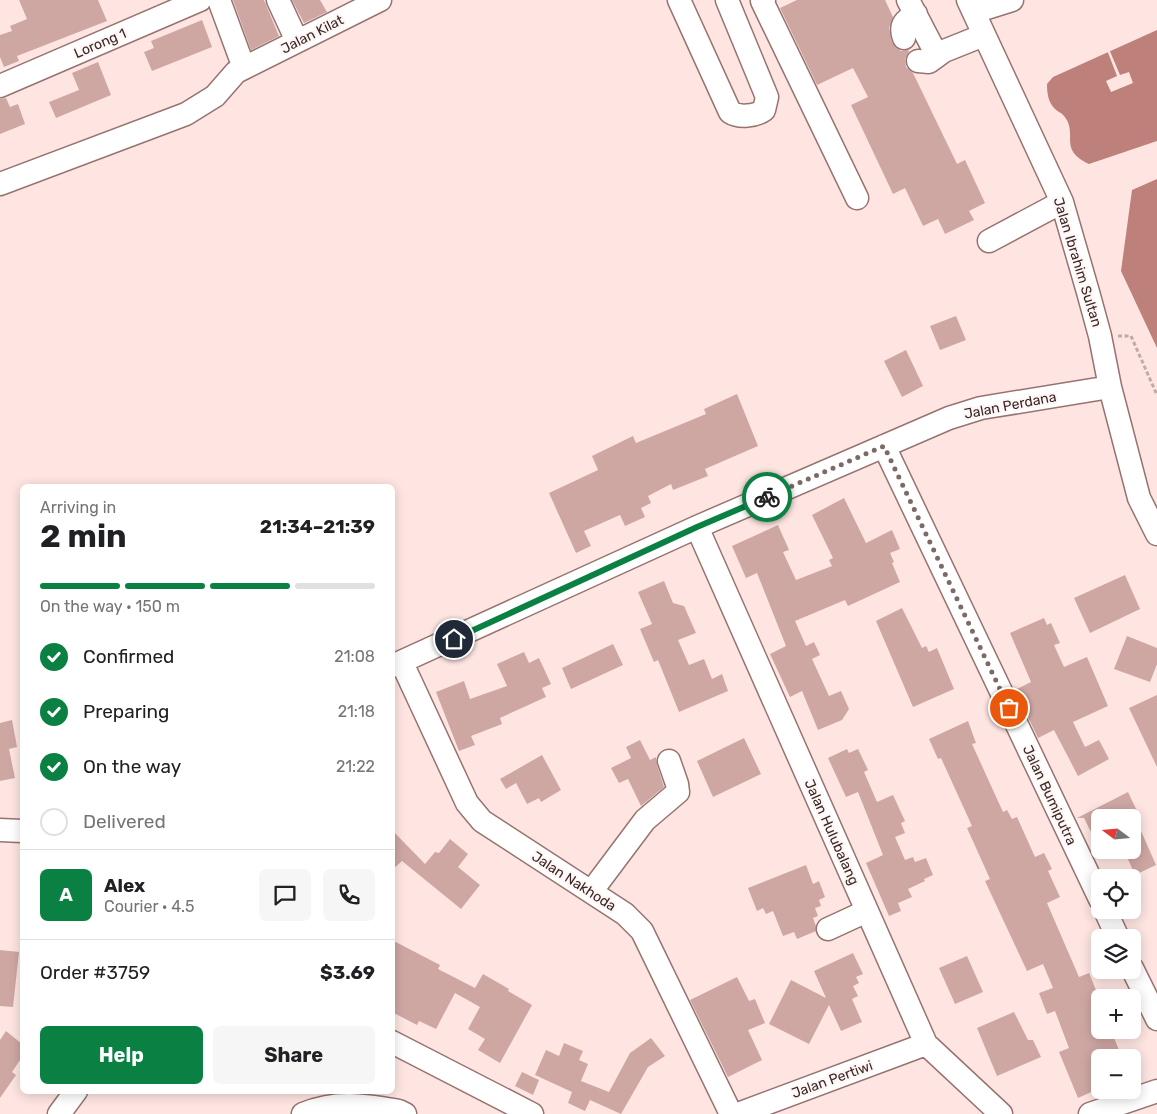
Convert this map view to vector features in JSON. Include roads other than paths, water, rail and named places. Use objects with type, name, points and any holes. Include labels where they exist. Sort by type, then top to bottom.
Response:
[{"type":"street","name":"Lorong 1","points":[[0,86],[200,0]]},
{"type":"street","points":[[219,0],[244,68]]},
{"type":"street","points":[[278,0],[297,41]]},
{"type":"street","name":"Jalan Kilat","points":[[0,184],[186,114],[215,96],[236,72],[380,0]]},
{"type":"street","points":[[680,0],[730,112],[737,116],[760,114],[764,110],[767,96],[727,0]]},
{"type":"street","points":[[763,0],[857,198]]},
{"type":"street","points":[[971,6],[1012,0]]},
{"type":"street","name":"Jalan Ibrahim Sultan","points":[[971,6],[1062,202],[1100,336],[1110,387],[1139,498],[1157,534]]},
{"type":"street","points":[[912,7],[932,48],[944,51]]},
{"type":"street","points":[[904,38],[903,24],[912,7]]},
{"type":"street","points":[[918,61],[929,62],[944,51],[984,35]]},
{"type":"street","points":[[989,241],[1062,202]]},
{"type":"street","name":"Jalan Perdana","points":[[397,664],[697,527],[949,418],[981,408],[1110,387]]},
{"type":"street","name":"Jalan Bumiputra","points":[[884,446],[1091,880]]},
{"type":"street","name":"Jalan Hulubalang","points":[[697,527],[926,1044],[1001,1114]]},
{"type":"street","name":"Jalan Nakhoda","points":[[397,664],[467,803],[482,821],[625,914],[642,931],[731,1114]]},
{"type":"street","points":[[591,892],[645,820],[678,792],[677,784],[668,762]]},
{"type":"street","points":[[0,830],[20,831]]},
{"type":"street","points":[[828,929],[867,911]]},
{"type":"street","points":[[1137,979],[1157,1019]]},
{"type":"street","points":[[395,1044],[532,1114]]},
{"type":"street","name":"Jalan Pertiwi","points":[[738,1114],[926,1044]]},
{"type":"street","points":[[1090,1114],[1157,1090]]},
{"type":"street","points":[[59,1114],[74,1094]]},
{"type":"street","points":[[303,1114],[320,1107],[356,1104],[399,1111],[405,1114]]}]
